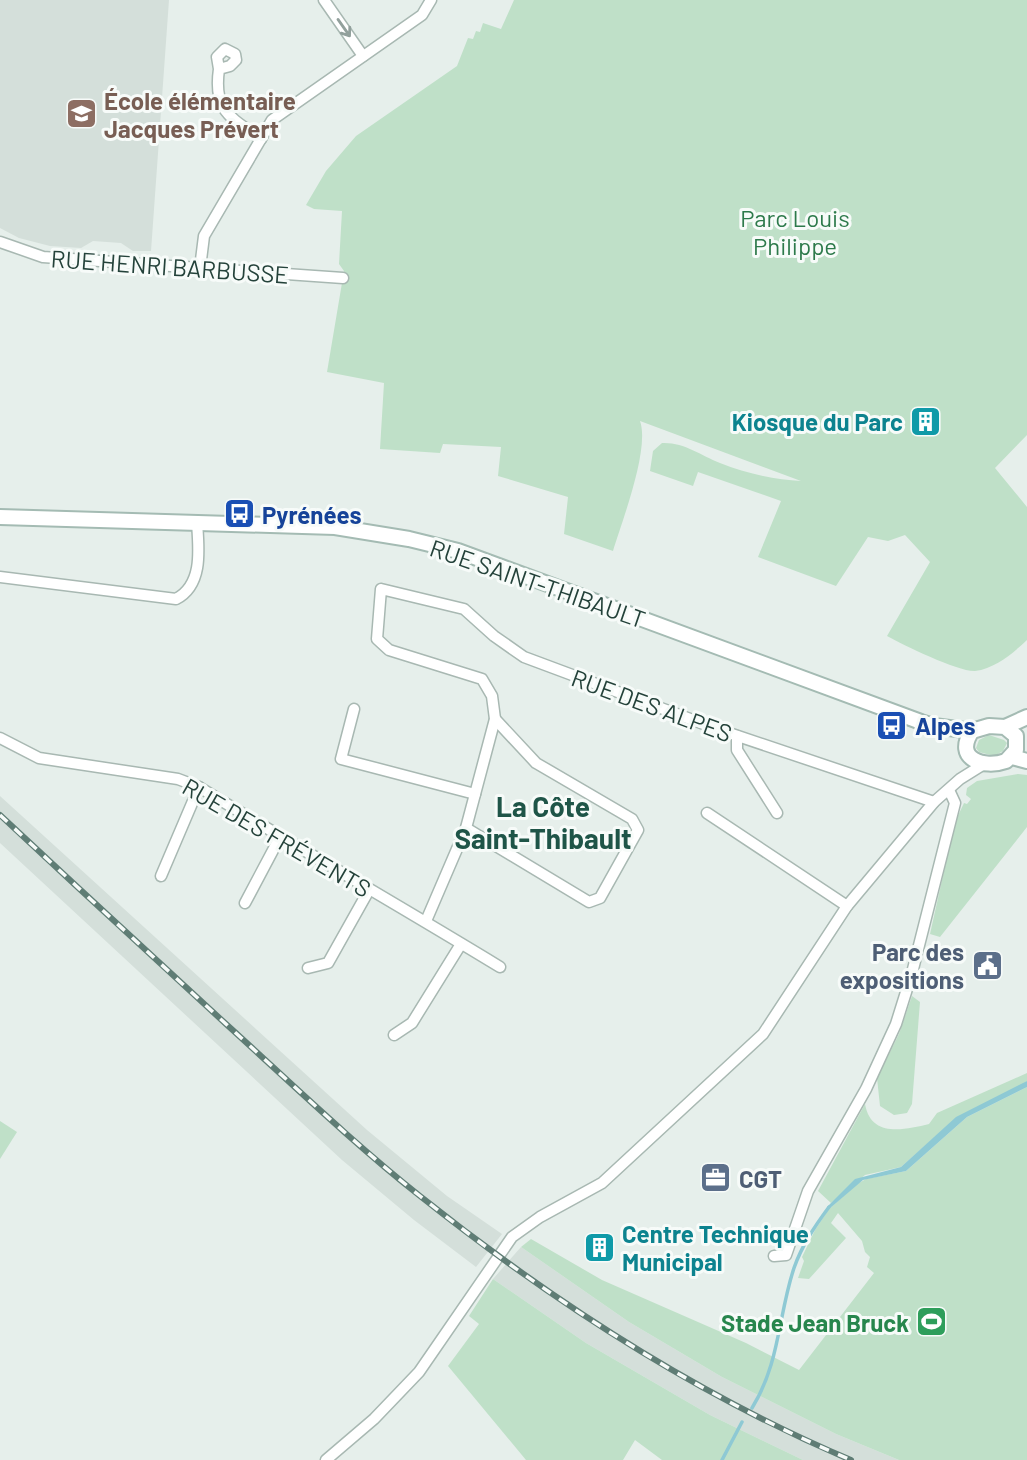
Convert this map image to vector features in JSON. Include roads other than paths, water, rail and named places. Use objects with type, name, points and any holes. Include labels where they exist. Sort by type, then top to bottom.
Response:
[{"type":"main road","name":"RUE SAINT-THIBAULT","points":[[0,517],[335,527],[410,539],[458,551],[934,726],[972,731]]},
{"type":"main road","points":[[1027,718],[1005,727],[989,726],[972,731],[967,751],[984,764],[1002,763],[1018,749],[1027,727]]},
{"type":"main road","name":"RUE SAINT-THIBAULT","points":[[934,726],[967,751]]},
{"type":"main road","points":[[1005,727],[1013,733],[1018,749],[1027,761]]},
{"type":"street","points":[[324,0],[363,56]]},
{"type":"street","points":[[200,268],[204,236],[272,120],[422,15],[431,0]]},
{"type":"street","points":[[219,69],[217,83],[220,102],[226,114],[261,139]]},
{"type":"street","name":"RUE HENRI BARBUSSE","points":[[0,242],[43,257],[343,278]]},
{"type":"street","points":[[0,577],[176,600],[186,594],[195,580],[197,523]]},
{"type":"street","name":"RUE DES ALPES","points":[[495,719],[492,696],[482,679],[389,650],[377,639],[381,589],[464,609],[494,636],[524,657],[737,736],[934,802]]},
{"type":"street","points":[[354,709],[341,759],[475,794]]},
{"type":"street","points":[[426,921],[466,828],[495,719]]},
{"type":"street","points":[[466,828],[589,902],[600,898],[638,830],[632,819],[536,763],[495,719]]},
{"type":"street","points":[[737,736],[737,750],[777,813]]},
{"type":"street","name":"RUE DES FRÉVENTS","points":[[0,738],[38,758],[178,779],[199,786],[500,967]]},
{"type":"street","points":[[960,779],[967,751]]},
{"type":"street","points":[[327,1460],[374,1419],[419,1372],[512,1237],[531,1223],[602,1183],[763,1034],[847,906],[934,802],[960,779],[984,764]]},
{"type":"street","points":[[161,876],[199,786]]},
{"type":"street","points":[[774,1256],[786,1255],[808,1191],[866,1089],[895,1024],[912,973],[955,803],[949,790]]},
{"type":"street","points":[[707,813],[847,906]]},
{"type":"street","points":[[245,903],[280,837]]},
{"type":"street","points":[[308,968],[328,962],[369,890]]},
{"type":"street","points":[[394,1035],[412,1023],[461,944]]},
{"type":"water","points":[[1027,1081],[1027,1087],[967,1117],[906,1171],[863,1180],[829,1209],[827,1207],[855,1179],[901,1167],[956,1117]]},
{"type":"waterway","points":[[752,1408],[768,1374],[797,1260],[809,1236],[829,1207]]},
{"type":"waterway","points":[[722,1460],[742,1422]]},
{"type":"railway","points":[[0,815],[346,1133],[470,1235],[626,1343],[736,1406],[851,1460]]},
{"type":"place","name":"École élémentaire Jacques Prévert","points":[[81,114]]},
{"type":"place","name":"Kiosque du Parc","points":[[926,421]]},
{"type":"place","name":"Pyrénées","points":[[239,514]]},
{"type":"place","name":"Alpes","points":[[892,725]]},
{"type":"place","name":"Parc des expositions","points":[[987,965]]},
{"type":"place","name":"CGT","points":[[716,1178]]},
{"type":"place","name":"Centre Technique Municipal","points":[[599,1247]]},
{"type":"place","name":"Stade Jean Bruck","points":[[932,1322]]},
{"type":"district","name":"La Côte Saint-Thibault","points":[[543,822]]},
{"type":"park label","name":"Parc Louis Philippe","points":[[795,231]]}]
